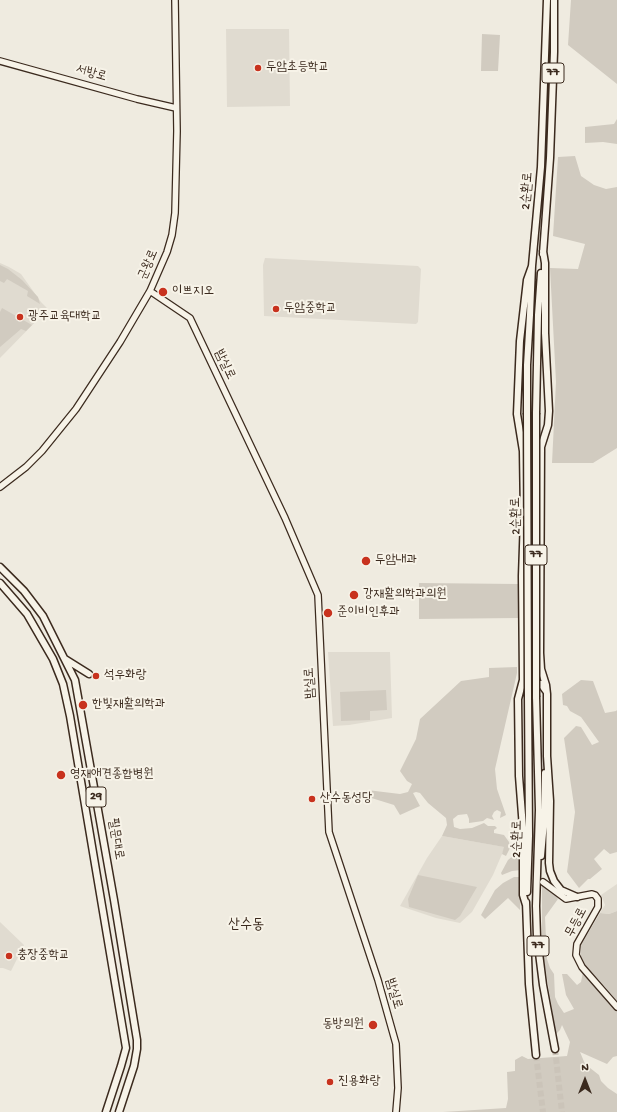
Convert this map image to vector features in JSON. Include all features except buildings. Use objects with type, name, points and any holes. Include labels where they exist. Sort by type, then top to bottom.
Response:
[{"type":"main road","name":"군왕로","points":[[0,486],[26,467],[42,451],[76,410],[120,342],[150,291],[167,252],[174,223],[176,182],[175,0]]},
{"type":"main road","name":"2순환로","points":[[536,1055],[529,984],[526,905],[529,829],[527,365],[532,266],[538,212],[542,145],[546,0]]},
{"type":"main road","name":"2순환로","points":[[554,0],[554,52],[550,146],[538,315],[536,413],[536,697],[539,810],[536,906],[537,937],[543,985],[555,1049]]},
{"type":"main road","name":"서방로","points":[[0,61],[137,99],[176,108]]},
{"type":"main road","points":[[543,251],[546,263],[545,326],[549,411],[548,425],[541,447],[540,643],[541,669],[547,694],[547,756],[550,798],[549,864],[554,882],[560,890],[577,897]]},
{"type":"main road","points":[[532,266],[526,280],[520,341],[517,414],[523,448],[530,475],[533,618],[536,661],[544,678]]},
{"type":"main road","name":"밤실로","points":[[150,291],[190,318],[284,518],[318,595],[330,832],[378,980],[396,1044],[398,1088],[396,1112]]},
{"type":"main road","points":[[521,438],[540,438],[545,434]]},
{"type":"main road","points":[[523,448],[523,680],[518,699],[519,776],[523,828],[523,896],[526,905]]},
{"type":"main road","points":[[524,516],[532,536]]},
{"type":"main road","points":[[522,566],[532,547]]},
{"type":"main road","name":"필문대로","points":[[0,567],[24,591],[42,616],[75,680],[98,806],[137,1040],[134,1066],[119,1112]]},
{"type":"main road","name":"필문대로","points":[[0,583],[14,598],[33,624],[53,659],[63,684],[126,1048],[106,1112]]},
{"type":"main road","points":[[533,618],[540,643]]},
{"type":"main road","points":[[65,659],[89,674]]},
{"type":"main road","points":[[522,685],[541,684],[547,694]]},
{"type":"main road","points":[[537,886],[541,866],[545,761],[547,756]]},
{"type":"main road","name":"무등로","points":[[543,882],[550,886],[563,898],[571,899],[590,894],[595,895],[599,901],[596,911],[577,944],[576,951],[582,967],[617,1007]]},
{"type":"shaded area","points":[[571,0],[617,0],[617,84],[568,45]]},
{"type":"shaded area","name":"두암초등학교","points":[[226,29],[289,29],[290,106],[227,107]]},
{"type":"shaded area","points":[[482,34],[500,35],[498,71],[481,71]]},
{"type":"shaded area","points":[[617,119],[617,144],[603,142],[585,143],[585,127],[614,124]]},
{"type":"shaded area","points":[[575,156],[581,176],[594,185],[606,189],[617,187],[617,448],[593,463],[552,463],[556,382],[550,268],[578,269],[585,244],[553,236],[558,157]]},
{"type":"shaded area","points":[[265,258],[418,266],[421,269],[418,322],[416,324],[264,316],[263,265]]},
{"type":"shaded area","name":"광주교육대학교","points":[[0,263],[21,274],[41,302],[48,309],[0,358]]},
{"type":"shaded area","points":[[0,265],[8,269],[22,280],[38,297],[40,304],[27,296],[28,291],[7,279],[4,283],[0,281]]},
{"type":"shaded area","points":[[2,308],[32,325],[26,331],[21,329],[0,347],[0,312]]},
{"type":"shaded area","points":[[419,583],[518,584],[518,618],[419,619]]},
{"type":"shaded area","points":[[328,652],[390,652],[392,718],[333,726]]},
{"type":"shaded area","points":[[517,667],[517,673],[495,769],[497,789],[506,815],[500,818],[501,812],[497,810],[492,816],[494,820],[487,818],[483,821],[469,823],[467,814],[458,815],[453,819],[454,827],[460,829],[472,828],[484,823],[488,826],[495,826],[497,828],[494,830],[494,833],[504,835],[509,842],[510,848],[506,856],[502,854],[504,847],[442,836],[447,825],[446,818],[428,803],[420,793],[413,793],[420,806],[400,815],[394,805],[365,796],[365,791],[367,790],[400,794],[408,792],[412,784],[407,781],[400,771],[416,739],[420,719],[461,681],[489,677],[489,668]]},
{"type":"shaded area","points":[[581,680],[593,681],[605,713],[617,710],[617,852],[610,854],[604,849],[594,859],[602,869],[588,879],[579,888],[567,872],[575,812],[564,738],[576,726],[581,727],[592,745],[599,742],[581,717],[570,711],[567,706],[563,705],[562,694]]},
{"type":"shaded area","points":[[386,690],[387,710],[370,711],[370,720],[341,721],[340,692]]},
{"type":"shaded area","points":[[442,836],[505,847],[493,875],[472,912],[460,923],[436,918],[400,906],[427,858]]},
{"type":"shaded area","points":[[521,852],[521,870],[512,871],[502,875],[501,873],[508,860]]},
{"type":"shaded area","points":[[418,875],[477,887],[460,916],[455,920],[409,907],[408,899]]},
{"type":"shaded area","points":[[514,877],[521,877],[520,910],[508,898],[485,919],[481,915],[495,890],[503,883]]},
{"type":"shaded area","points":[[542,884],[555,894],[558,899],[545,917],[547,959],[554,974],[555,997],[558,1004],[564,1013],[574,1009],[566,995],[562,974],[567,974],[577,985],[581,982],[583,972],[609,1000],[617,1012],[617,1056],[613,1057],[607,1064],[580,1052],[585,1064],[599,1075],[601,1081],[608,1088],[617,1094],[617,1112],[443,1112],[506,1108],[508,1099],[507,1072],[515,1071],[515,1060],[522,1056],[528,1059],[567,1056],[570,1042],[562,1025],[556,1034],[542,949]]},
{"type":"shaded area","points":[[617,884],[617,911],[609,914],[600,913],[605,905],[601,895]]},
{"type":"shaded area","points":[[617,911],[617,1001],[599,980],[581,963],[581,945],[600,913],[609,914]]},
{"type":"shaded area","name":"충장중학교","points":[[0,922],[24,945],[11,971],[0,968]]},
{"type":"tunnel","points":[[555,1049],[562,1112]]},
{"type":"tunnel","points":[[536,1055],[543,1112]]},
{"type":"place","name":"두암초등학교","points":[[258,68]]},
{"type":"place","name":"이쁘지오","points":[[163,292]]},
{"type":"place","name":"두암중학교","points":[[276,309]]},
{"type":"place","name":"광주교육대학교","points":[[20,317]]},
{"type":"place","name":"두암내과","points":[[366,561]]},
{"type":"place","name":"강재활의학과의원","points":[[354,595]]},
{"type":"place","name":"준이비인후과","points":[[328,613]]},
{"type":"place","name":"석우화랑","points":[[96,676]]},
{"type":"place","name":"한빛재활의학과","points":[[83,705]]},
{"type":"place","name":"영재애견종합병원","points":[[61,775]]},
{"type":"place","name":"산수동성당","points":[[312,799]]},
{"type":"place","name":"충장중학교","points":[[9,956]]},
{"type":"place","name":"동방의원","points":[[373,1025]]},
{"type":"place","name":"진용화랑","points":[[330,1082]]},
{"type":"district","name":"산수동","points":[[246,926]]}]
